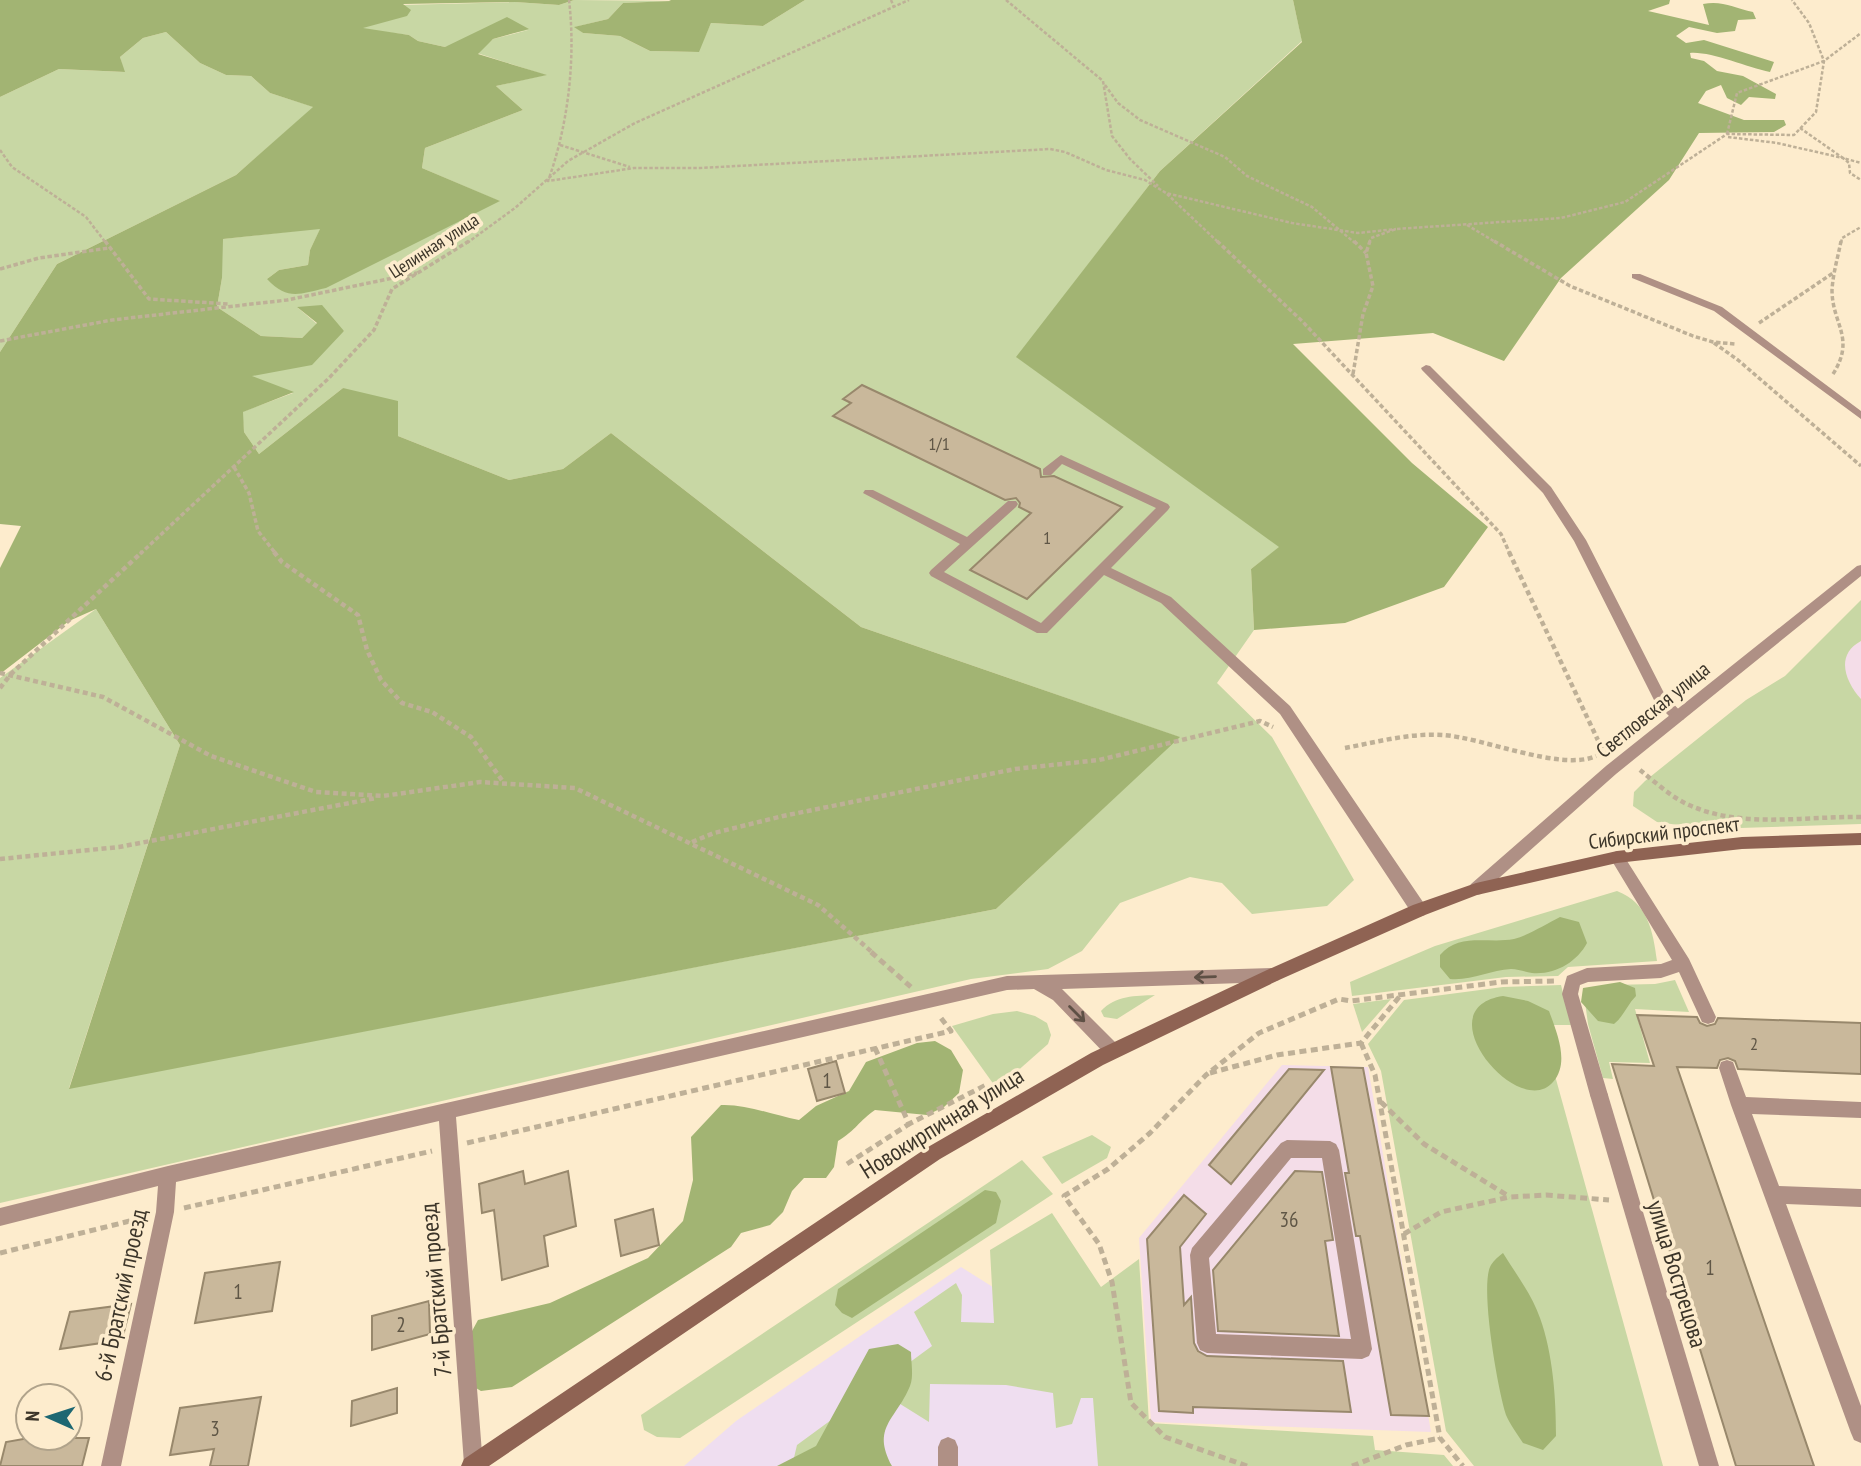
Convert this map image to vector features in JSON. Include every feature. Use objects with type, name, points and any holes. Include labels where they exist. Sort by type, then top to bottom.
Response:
[{"type":"main road","name":"Сибирский проспект","points":[[1476,889],[1617,857],[1742,842],[1861,839]]},
{"type":"main road","name":"Новокирпичная улица","points":[[473,1465],[934,1153],[1113,1051],[1419,909],[1476,889]]},
{"type":"street","points":[[1636,276],[1718,309],[1861,416]]},
{"type":"street","points":[[1426,368],[1547,490],[1580,540],[1660,698],[1678,716]]},
{"type":"street","points":[[1012,503],[935,573],[1042,630],[1164,507],[1061,459],[1047,472]]},
{"type":"street","points":[[869,493],[968,543]]},
{"type":"street","points":[[1103,569],[1166,600],[1284,710],[1419,909]]},
{"type":"street","name":"Светловская улица","points":[[1476,889],[1626,758],[1861,569]]},
{"type":"street","points":[[1617,857],[1683,964],[1708,1017]]},
{"type":"street","points":[[1573,981],[1587,975],[1661,971],[1683,964]]},
{"type":"street","points":[[0,1217],[168,1175],[1007,983],[1273,975]]},
{"type":"street","name":"улица Вострецова","points":[[1573,981],[1572,1002],[1709,1466]]},
{"type":"street","points":[[1038,983],[1059,995],[1113,1051]]},
{"type":"street","points":[[1727,1068],[1859,1422]]},
{"type":"street","points":[[1740,1105],[1861,1110]]},
{"type":"street","name":"7-й Братский проезд","points":[[447,1112],[473,1465]]},
{"type":"street","points":[[1287,1149],[1330,1150],[1362,1349],[1207,1343],[1199,1255],[1287,1149]]},
{"type":"street","name":"6-й Братский проезд","points":[[111,1466],[165,1212],[168,1175]]},
{"type":"street","points":[[1774,1195],[1861,1198]]},
{"type":"path","points":[[569,0],[571,16],[565,121],[548,181],[634,168],[700,168],[1050,149],[1065,152],[1106,170],[1145,180],[1166,194],[1292,223],[1358,233],[1561,218],[1625,202],[1725,135],[1794,135],[1816,112],[1824,61],[1809,23],[1792,0]]},
{"type":"path","points":[[891,0],[894,7]]},
{"type":"path","name":"Целинная улица","points":[[0,688],[11,674],[329,379],[374,330],[392,289],[423,272],[506,215],[568,161],[581,153],[647,117],[909,0]]},
{"type":"path","points":[[1006,0],[1103,81],[1118,103],[1140,120],[1225,157],[1247,176],[1312,207],[1366,253]]},
{"type":"path","points":[[1725,135],[1737,93],[1824,61],[1861,33]]},
{"type":"path","points":[[1103,81],[1112,136],[1130,159],[1302,321],[1502,534],[1612,770]]},
{"type":"path","points":[[1800,128],[1849,163],[1850,173],[1861,180]]},
{"type":"path","points":[[1725,135],[1861,163]]},
{"type":"path","points":[[560,145],[634,168]]},
{"type":"path","points":[[0,150],[12,167],[86,217],[149,299],[239,305]]},
{"type":"path","points":[[1466,225],[1570,286],[1713,342],[1738,360],[1861,466]]},
{"type":"path","points":[[1824,388],[1842,360],[1843,332],[1832,293],[1833,272],[1843,238],[1861,227]]},
{"type":"path","points":[[1352,375],[1363,314],[1373,286],[1366,253],[1371,238],[1396,229]]},
{"type":"path","points":[[0,270],[39,258],[110,248]]},
{"type":"path","points":[[0,341],[112,320],[287,300],[423,272]]},
{"type":"path","points":[[1749,332],[1771,313],[1833,272]]},
{"type":"path","points":[[1713,342],[1765,344]]},
{"type":"path","points":[[234,467],[249,493],[258,531],[282,562],[358,615],[367,650],[382,680],[402,703],[432,712],[471,737],[505,783]]},
{"type":"path","points":[[0,673],[103,697],[211,756],[316,792],[383,796]]},
{"type":"path","points":[[692,842],[714,833],[854,801],[1015,769],[1099,760],[1260,721],[1280,730]]},
{"type":"path","points":[[1345,748],[1419,734],[1446,734],[1509,751],[1564,759],[1585,761],[1604,752]]},
{"type":"path","points":[[1626,758],[1667,792],[1690,805],[1714,813],[1774,819],[1861,817]]},
{"type":"path","points":[[0,859],[118,847],[383,796],[480,782],[575,788],[692,842],[818,905],[926,1000],[951,1031],[165,1212],[0,1253]]},
{"type":"path","points":[[1247,1466],[1165,1437],[1131,1403],[1112,1282],[1099,1244],[1064,1196],[1108,1169],[1150,1133],[1206,1075],[1259,1033],[1339,999],[1401,995],[1501,982],[1573,981]]},
{"type":"path","points":[[1206,1075],[1277,1055],[1361,1043],[1401,995]]},
{"type":"path","points":[[1361,1043],[1375,1075],[1440,1438],[1463,1466]]},
{"type":"path","points":[[874,1048],[909,1124]]},
{"type":"path","points":[[847,1164],[909,1124],[988,1084]]},
{"type":"path","points":[[1380,1101],[1424,1144],[1510,1197]]},
{"type":"path","points":[[1404,1234],[1441,1213],[1510,1197],[1546,1195],[1630,1202]]},
{"type":"path","points":[[1352,1466],[1406,1445],[1440,1438]]},
{"type":"shaded area","points":[[1861,641],[1861,699],[1852,689],[1845,674],[1845,656],[1852,646]]},
{"type":"shaded area","points":[[1282,1065],[1368,1067],[1431,1432],[1151,1422],[1139,1238]]},
{"type":"shaded area","points":[[961,1267],[1101,1355],[1101,1466],[684,1466],[736,1421]]},
{"type":"green space","points":[[0,0],[574,0],[559,5],[515,2],[403,4],[411,10],[407,16],[363,28],[409,35],[418,41],[445,47],[507,17],[529,29],[493,39],[478,54],[547,75],[496,86],[523,110],[425,148],[422,168],[500,201],[326,288],[301,294],[281,291],[267,279],[279,270],[308,265],[310,250],[320,229],[223,239],[222,278],[217,307],[261,336],[302,338],[317,323],[297,307],[322,305],[344,331],[312,365],[252,376],[294,392],[243,412],[244,432],[259,454],[343,388],[398,401],[398,436],[509,480],[563,469],[611,433],[861,627],[1180,737],[996,909],[69,1089],[180,745],[96,609],[69,621],[0,674],[0,568],[21,526],[0,524],[0,352],[57,264],[236,175],[313,107],[270,93],[251,76],[226,75],[200,63],[166,32],[143,38],[120,57],[125,72],[59,69],[0,97]]},
{"type":"green space","points":[[574,0],[677,1],[623,3],[608,19],[575,27],[583,33],[620,36],[650,51],[698,52],[711,23],[763,26],[805,0],[1293,0],[1302,41],[1160,171],[1017,357],[1280,547],[1251,569],[1254,630],[1217,683],[1272,737],[1354,880],[1327,906],[1252,914],[1222,883],[1190,877],[1120,903],[1082,951],[1048,969],[971,979],[0,1203],[0,678],[96,609],[180,745],[69,1088],[996,909],[1179,737],[861,627],[611,433],[563,469],[509,480],[398,436],[343,388],[259,454],[244,432],[242,412],[293,393],[250,376],[344,331],[297,307],[317,324],[302,338],[261,336],[217,307],[222,278],[222,239],[321,228],[310,250],[308,265],[279,270],[267,279],[499,201],[422,168],[425,148],[523,110],[496,86],[545,75],[477,53],[493,39],[528,30],[445,47],[418,41],[409,35],[360,29],[400,5],[515,2],[559,5]]},
{"type":"green space","points":[[669,0],[805,0],[763,26],[711,23],[699,52],[650,51],[620,36],[583,33],[574,27],[608,19],[623,3],[671,1]]},
{"type":"green space","points":[[1293,0],[1670,0],[1669,4],[1648,11],[1709,25],[1703,4],[1728,5],[1753,12],[1756,19],[1738,20],[1735,31],[1717,33],[1689,27],[1676,36],[1686,43],[1704,40],[1774,62],[1770,72],[1718,57],[1690,53],[1691,58],[1704,61],[1717,71],[1743,76],[1776,94],[1775,99],[1749,97],[1741,105],[1727,98],[1721,85],[1706,91],[1698,103],[1744,120],[1784,120],[1786,125],[1774,132],[1699,133],[1669,180],[1561,278],[1504,361],[1433,333],[1293,344],[1412,463],[1488,527],[1444,587],[1345,623],[1254,630],[1251,569],[1279,547],[1016,357],[1160,171],[1302,42]]},
{"type":"green space","points":[[166,32],[200,63],[226,75],[251,76],[270,93],[314,107],[236,175],[57,264],[0,352],[0,97],[59,69],[124,72],[120,57],[143,38]]},
{"type":"green space","points":[[1861,600],[1861,641],[1848,653],[1845,668],[1861,699],[1861,824],[1707,829],[1657,822],[1633,806],[1634,792],[1645,781],[1746,700],[1785,676]]},
{"type":"green space","points":[[1617,891],[1636,903],[1647,919],[1657,961],[1568,967],[1558,976],[1506,977],[1352,996],[1350,982],[1435,946]]},
{"type":"green space","points":[[1560,917],[1579,922],[1587,943],[1577,956],[1557,969],[1532,973],[1511,969],[1450,979],[1440,967],[1440,955],[1456,944],[1474,940],[1514,939]]},
{"type":"green space","points":[[1675,980],[1689,1012],[1635,1009],[1650,1063],[1609,1062],[1613,1079],[1603,1078],[1588,1024],[1585,1002],[1611,985],[1655,984]]},
{"type":"green space","points":[[1620,982],[1635,988],[1636,996],[1614,1024],[1598,1021],[1581,1002],[1583,988]]},
{"type":"green space","points":[[1561,985],[1571,1025],[1541,1025],[1663,1466],[1474,1466],[1446,1431],[1381,1071],[1368,1044],[1404,1000],[1503,987]]},
{"type":"green space","points":[[1155,995],[1117,1019],[1104,1017],[1101,1011],[1119,999]]},
{"type":"green space","points":[[1503,996],[1528,1001],[1549,1011],[1560,1048],[1561,1066],[1553,1082],[1538,1090],[1520,1087],[1501,1076],[1485,1058],[1475,1039],[1472,1020],[1481,1005]]},
{"type":"green space","points":[[1391,999],[1362,1032],[1353,1004]]},
{"type":"green space","points":[[1017,1011],[1047,1023],[1051,1035],[1048,1044],[997,1089],[952,1026],[993,1014]]},
{"type":"green space","points":[[935,1041],[951,1050],[963,1070],[959,1093],[944,1107],[927,1115],[875,1110],[838,1141],[834,1167],[826,1178],[804,1178],[792,1191],[783,1212],[770,1225],[741,1233],[731,1247],[512,1387],[481,1391],[459,1378],[458,1357],[478,1320],[550,1303],[648,1258],[683,1221],[693,1180],[691,1137],[721,1105],[750,1108],[799,1120],[816,1106],[849,1091],[866,1062],[917,1043]]},
{"type":"green space","points":[[1092,1135],[1111,1147],[1107,1158],[1062,1184],[1042,1157]]},
{"type":"green space","points":[[1022,1160],[1053,1194],[680,1438],[657,1437],[644,1430],[641,1415]]},
{"type":"green space","points":[[985,1190],[996,1192],[1001,1201],[996,1223],[852,1318],[842,1313],[835,1305],[838,1289]]},
{"type":"green space","points":[[1052,1213],[1101,1287],[1139,1259],[1149,1423],[1373,1436],[1375,1450],[1444,1455],[1453,1466],[1098,1466],[1093,1398],[1081,1398],[1072,1424],[1056,1428],[1053,1393],[1006,1385],[930,1384],[929,1422],[897,1402],[792,1466],[797,1445],[932,1346],[914,1312],[956,1283],[962,1295],[961,1322],[994,1323],[990,1250]]},
{"type":"green space","points":[[1503,1253],[1533,1301],[1548,1346],[1556,1436],[1543,1450],[1523,1443],[1506,1415],[1499,1384],[1487,1293],[1491,1265]]},
{"type":"green space","points":[[898,1344],[911,1352],[912,1374],[910,1386],[885,1433],[886,1453],[892,1466],[777,1466],[816,1446],[869,1349]]},
{"type":"building","points":[[862,385],[1040,469],[1041,477],[1054,476],[1122,507],[1027,599],[970,570],[1031,513],[1019,507],[1020,503],[1016,498],[1005,500],[833,416],[851,403],[843,399]]},
{"type":"building","points":[[1637,1015],[1697,1017],[1700,1023],[1707,1026],[1715,1024],[1718,1018],[1861,1023],[1861,1074],[1738,1069],[1735,1061],[1728,1058],[1720,1060],[1717,1068],[1677,1067],[1814,1466],[1736,1466],[1612,1064],[1654,1066]]},
{"type":"building","points":[[836,1061],[845,1093],[817,1101],[808,1069]]},
{"type":"building","points":[[1331,1067],[1363,1068],[1429,1416],[1391,1415],[1360,1236],[1356,1236],[1345,1173],[1349,1173]]},
{"type":"building","points":[[1289,1069],[1324,1070],[1231,1184],[1209,1165]]},
{"type":"building","points":[[523,1171],[525,1184],[568,1171],[576,1226],[544,1236],[548,1266],[502,1280],[494,1210],[482,1213],[479,1184]]},
{"type":"building","points":[[1295,1171],[1322,1172],[1333,1240],[1325,1241],[1339,1336],[1218,1331],[1213,1270]]},
{"type":"building","points":[[1184,1195],[1206,1214],[1180,1247],[1184,1305],[1191,1297],[1194,1343],[1198,1351],[1207,1356],[1343,1361],[1351,1412],[1193,1407],[1193,1413],[1159,1411],[1147,1239]]},
{"type":"building","points":[[653,1209],[659,1245],[621,1256],[615,1220]]},
{"type":"building","points":[[280,1262],[272,1311],[195,1323],[205,1273]]},
{"type":"building","points":[[429,1301],[430,1334],[372,1350],[372,1316]]},
{"type":"building","points":[[131,1304],[122,1340],[60,1349],[70,1312]]},
{"type":"building","points":[[397,1388],[397,1413],[351,1426],[352,1401]]},
{"type":"building","points":[[261,1397],[248,1466],[210,1466],[214,1449],[170,1455],[180,1408]]},
{"type":"building","points":[[84,1438],[89,1438],[82,1466],[0,1466],[6,1442],[14,1441],[14,1452],[84,1452]]}]
